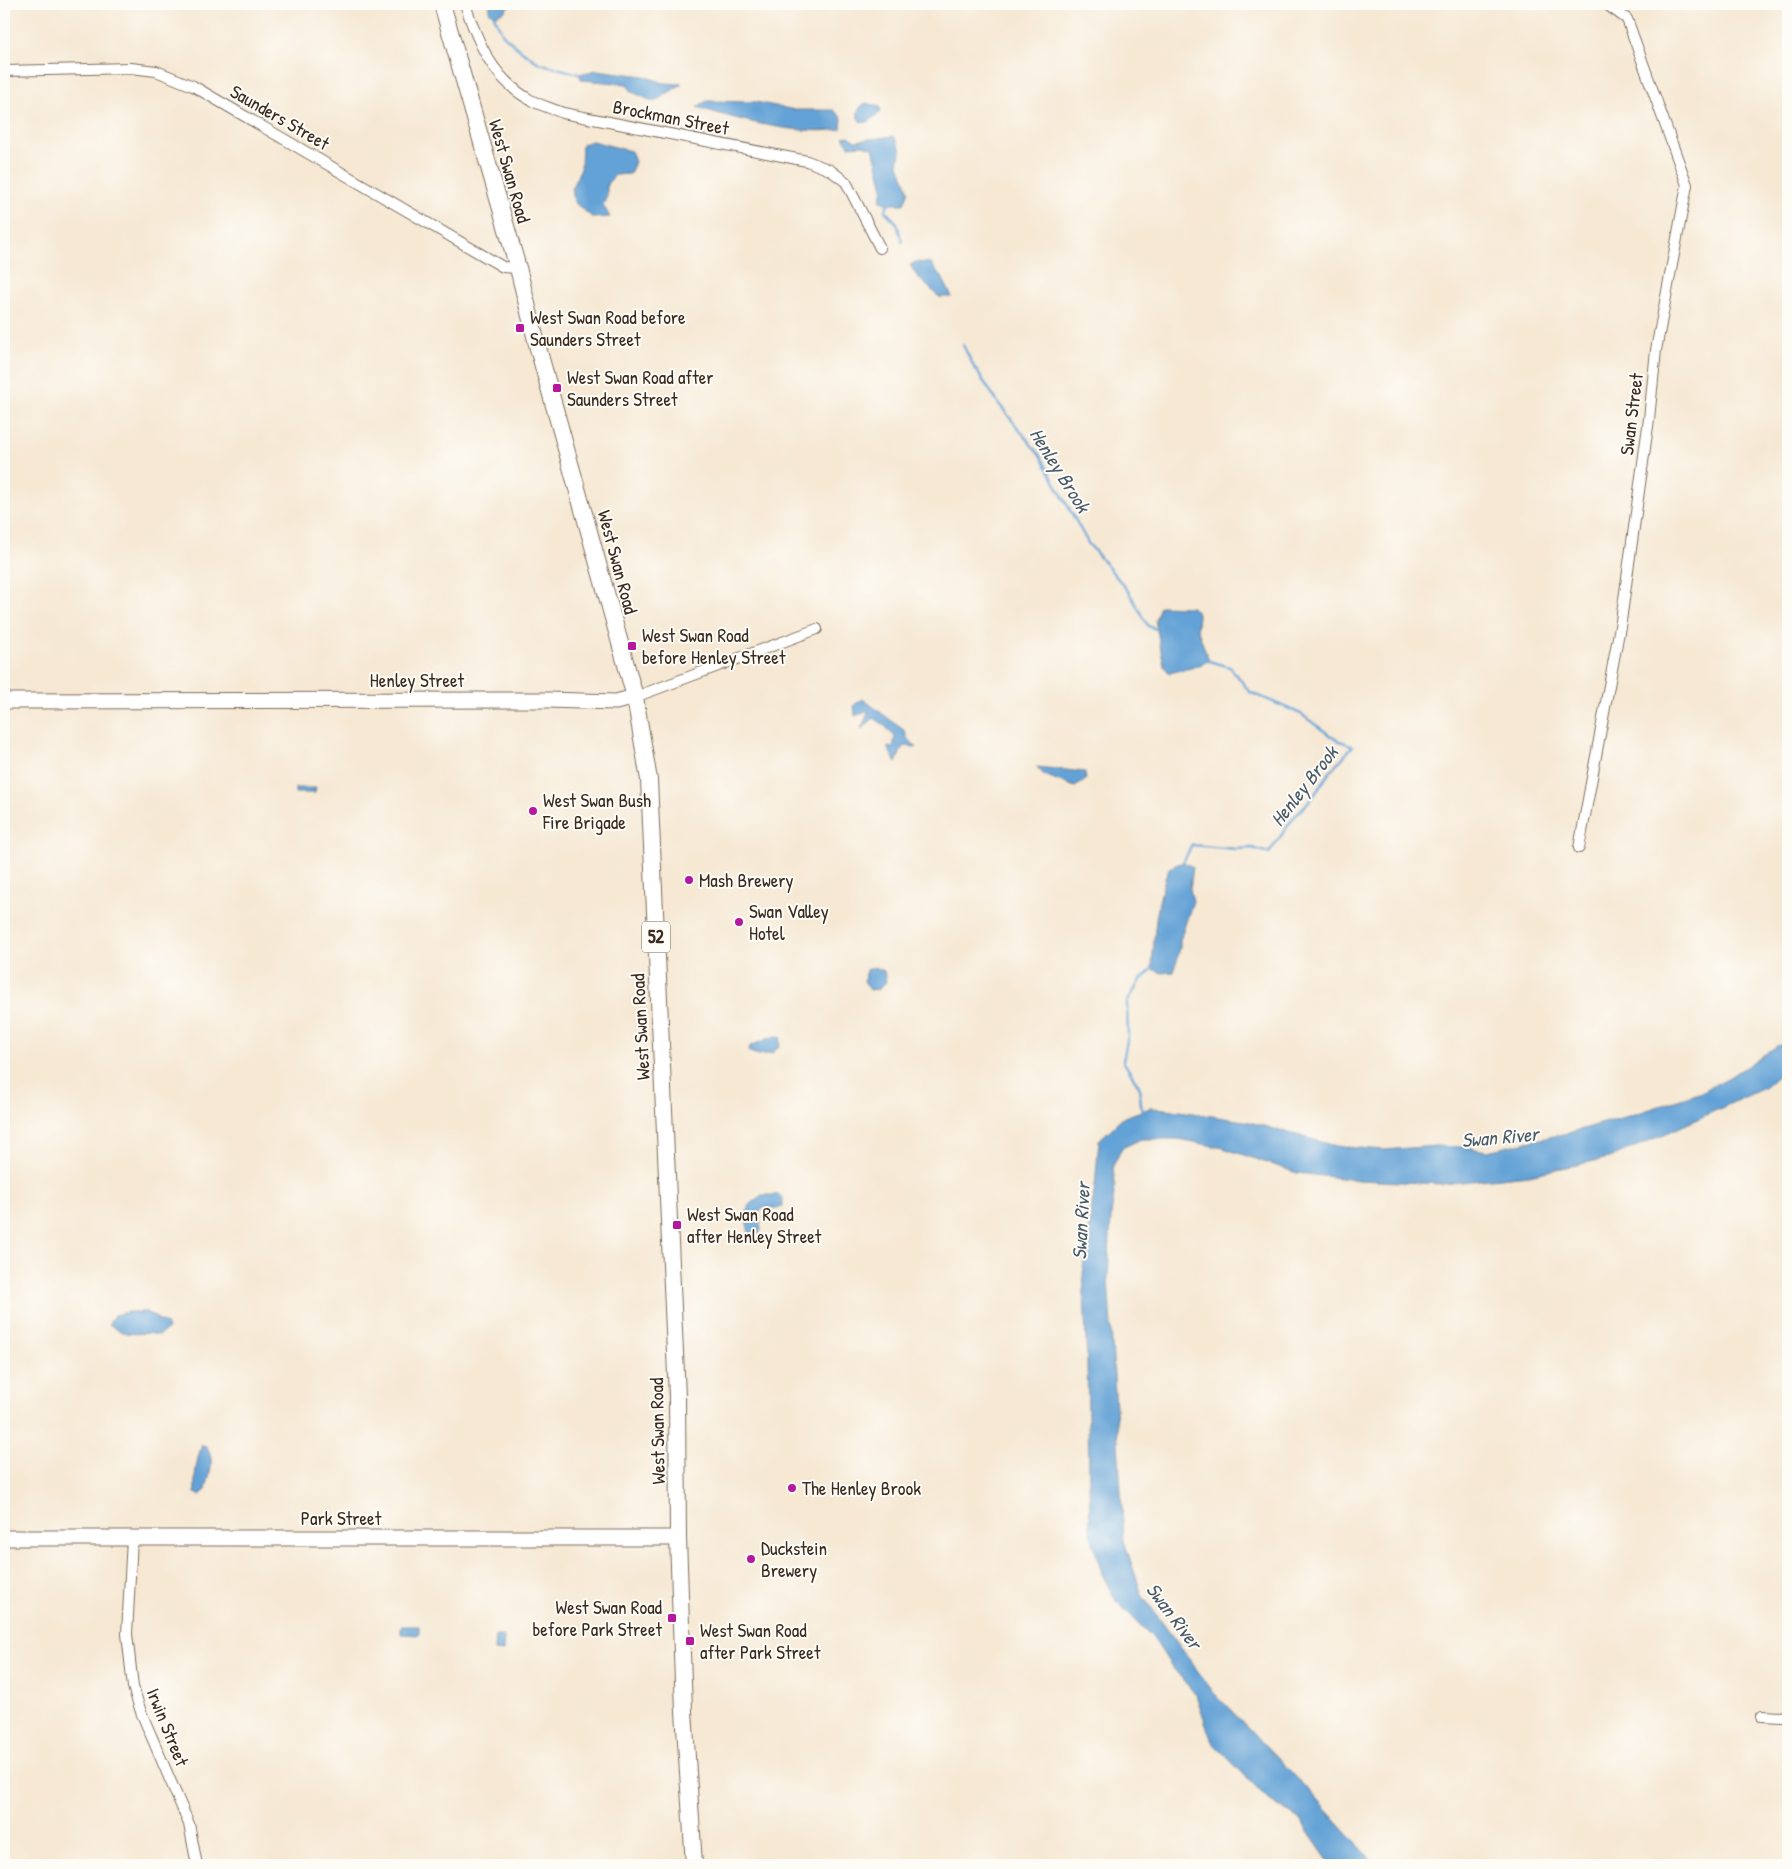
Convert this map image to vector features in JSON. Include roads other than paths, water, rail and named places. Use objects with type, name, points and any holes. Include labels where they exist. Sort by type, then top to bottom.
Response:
[{"type":"main road","name":"West Swan Road","points":[[442,4],[518,268],[635,697],[649,780],[677,1386],[678,1538],[684,1711],[694,1865]]},
{"type":"street","name":"Brockman Street","points":[[465,4],[487,59],[503,79],[527,99],[563,113],[807,161],[830,170],[846,182],[880,248]]},
{"type":"street","name":"Swan Street","points":[[1579,848],[1621,621],[1650,419],[1656,350],[1687,185],[1627,19],[1606,4]]},
{"type":"street","name":"Saunders Street","points":[[4,71],[131,68],[156,72],[193,86],[503,267],[518,268]]},
{"type":"street","name":"Henley Street","points":[[4,701],[547,700],[616,702],[635,697],[817,628]]},
{"type":"street","name":"Park Street","points":[[4,1538],[678,1538]]},
{"type":"street","name":"Irwin Street","points":[[132,1538],[127,1634],[133,1687],[141,1712],[189,1824],[197,1865]]},
{"type":"street","points":[[1761,1716],[1782,1717],[1788,1715]]},
{"type":"water","points":[[490,4],[510,4],[505,11],[494,16],[489,11]]},
{"type":"water","points":[[597,70],[644,76],[664,83],[682,84],[654,102],[632,92],[627,84],[582,80],[579,74]]},
{"type":"water","points":[[707,101],[756,102],[795,110],[834,110],[842,118],[841,129],[825,131],[788,129],[749,122],[697,107]]},
{"type":"water","points":[[866,103],[880,107],[881,112],[868,122],[861,122],[858,117],[858,111]]},
{"type":"water","points":[[849,136],[855,141],[894,136],[901,150],[898,162],[909,191],[904,204],[888,204],[880,201],[883,188],[873,148],[862,145],[849,146],[843,137]]},
{"type":"water","points":[[592,141],[631,151],[635,162],[630,174],[615,175],[607,184],[607,196],[603,205],[610,217],[593,218],[574,202],[572,187],[581,168],[582,144]]},
{"type":"water","points":[[916,262],[930,263],[942,277],[952,297],[939,297],[917,276],[910,265]]},
{"type":"water","points":[[1160,606],[1192,607],[1198,614],[1197,628],[1209,661],[1191,668],[1169,673],[1164,666],[1155,620]]},
{"type":"water","points":[[863,699],[905,731],[907,738],[917,747],[903,746],[896,763],[887,747],[893,748],[895,737],[884,725],[874,718],[861,729],[869,711],[855,716],[854,705]]},
{"type":"water","points":[[1037,767],[1085,772],[1086,780],[1075,787],[1044,775]]},
{"type":"water","points":[[295,788],[316,788],[315,793],[295,793]]},
{"type":"water","points":[[1183,862],[1193,867],[1190,889],[1193,901],[1180,940],[1174,972],[1162,973],[1152,969],[1158,905],[1169,868]]},
{"type":"water","points":[[875,967],[884,971],[886,982],[879,989],[870,990],[864,981],[867,970]]},
{"type":"water","points":[[775,1036],[781,1038],[779,1047],[773,1053],[759,1055],[749,1052],[750,1046]]},
{"type":"water","name":"Swan River","points":[[1788,1043],[1788,1067],[1764,1088],[1609,1158],[1529,1175],[1442,1184],[1358,1180],[1297,1173],[1223,1148],[1179,1139],[1141,1139],[1122,1148],[1113,1166],[1115,1186],[1111,1215],[1108,1277],[1124,1541],[1142,1595],[1214,1693],[1297,1778],[1376,1865],[1331,1865],[1299,1819],[1269,1800],[1212,1742],[1196,1695],[1172,1667],[1153,1638],[1116,1601],[1102,1574],[1090,1533],[1083,1269],[1095,1185],[1099,1140],[1124,1117],[1150,1108],[1250,1122],[1336,1146],[1384,1150],[1435,1146],[1465,1147],[1487,1151],[1572,1132],[1699,1093],[1735,1074],[1777,1046]]},
{"type":"water","points":[[762,1195],[779,1195],[782,1198],[782,1206],[762,1208],[759,1212],[761,1230],[759,1234],[754,1235],[749,1233],[746,1215],[752,1203]]},
{"type":"water","points":[[128,1312],[146,1312],[166,1324],[168,1329],[159,1335],[128,1333],[122,1332],[109,1324],[114,1315]]},
{"type":"water","points":[[202,1445],[206,1446],[209,1451],[211,1462],[206,1490],[200,1495],[195,1493],[195,1481]]},
{"type":"water","points":[[401,1626],[419,1626],[419,1635],[401,1634]]},
{"type":"water","points":[[495,1636],[504,1636],[503,1652],[494,1651]]},
{"type":"waterway","name":"Henley Brook","points":[[494,16],[503,35],[539,63],[579,74]]},
{"type":"waterway","name":"Henley Brook","points":[[888,204],[885,211],[897,223],[902,242]]},
{"type":"waterway","name":"Henley Brook","points":[[963,345],[974,367],[999,404],[1041,457],[1088,543],[1129,592],[1148,626],[1156,629]]},
{"type":"waterway","name":"Henley Brook","points":[[1183,862],[1192,845],[1236,849],[1252,848],[1269,853],[1294,817],[1313,797],[1329,773],[1353,746],[1335,739],[1301,714],[1250,692],[1230,667],[1209,661]]},
{"type":"waterway","name":"Henley Brook","points":[[1142,1114],[1139,1086],[1123,1061],[1128,1036],[1127,1003],[1139,982],[1152,969]]},
{"type":"place","name":"West Swan Road before Saunders Street","points":[[520,328]]},
{"type":"place","name":"West Swan Road after Saunders Street","points":[[557,388]]},
{"type":"place","name":"West Swan Road before Henley Street","points":[[632,646]]},
{"type":"place","name":"West Swan Bush Fire Brigade","points":[[533,811]]},
{"type":"place","name":"Mash Brewery","points":[[689,880]]},
{"type":"place","name":"Swan Valley Hotel","points":[[739,922]]},
{"type":"place","name":"West Swan Road after Henley Street","points":[[677,1225]]},
{"type":"place","name":"The Henley Brook","points":[[792,1488]]},
{"type":"place","name":"Duckstein Brewery","points":[[751,1559]]},
{"type":"place","name":"West Swan Road before Park Street","points":[[672,1618]]},
{"type":"place","name":"West Swan Road after Park Street","points":[[690,1641]]}]
